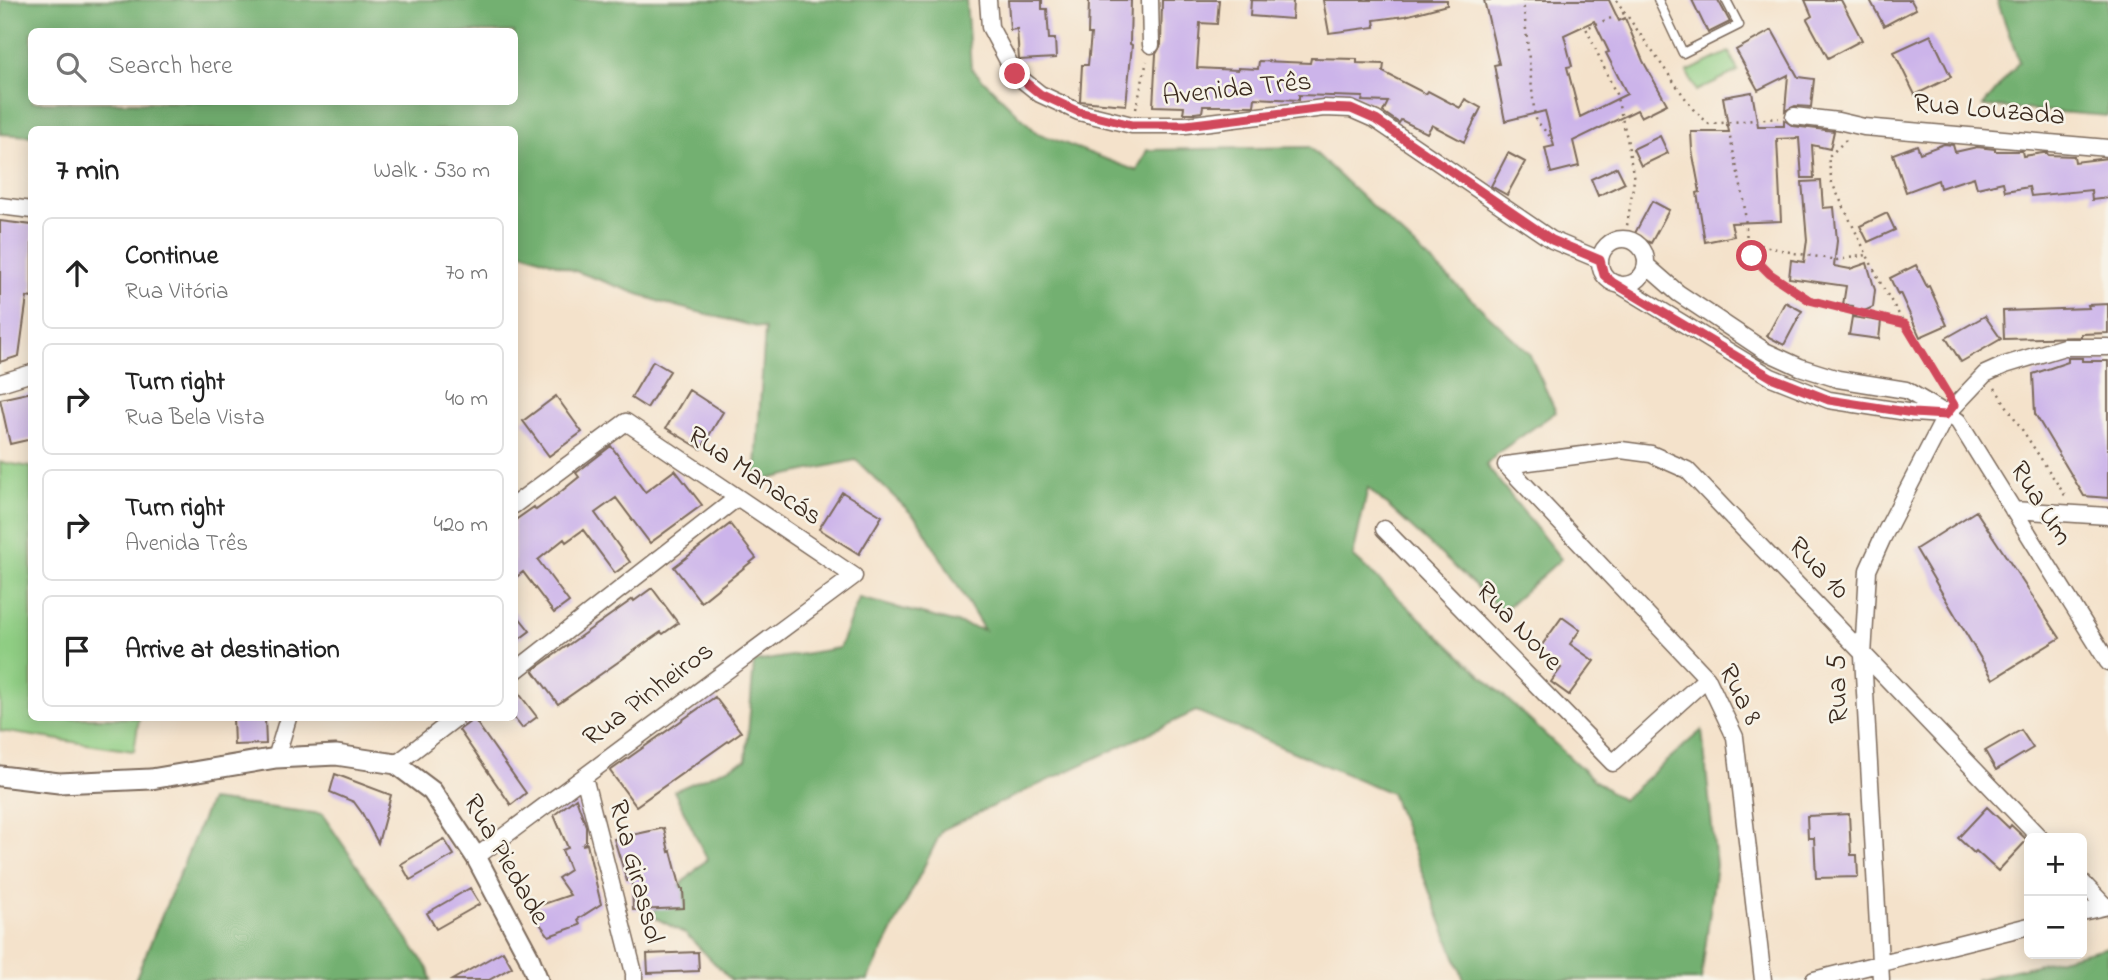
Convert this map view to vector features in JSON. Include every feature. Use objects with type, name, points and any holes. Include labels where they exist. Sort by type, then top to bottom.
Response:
[{"type":"street","name":"Avenida Três","points":[[988,0],[990,27],[1015,74],[1040,94],[1079,112],[1132,125],[1186,125],[1324,108],[1351,109],[1376,120],[1552,240],[1600,260]]},
{"type":"street","points":[[1150,0],[1151,45]]},
{"type":"street","name":"Rua Louzada","points":[[1794,116],[1864,127],[2108,148]]},
{"type":"street","points":[[0,206],[28,210]]},
{"type":"street","points":[[1618,284],[1633,283],[1644,272],[1646,265],[1643,250],[1625,239],[1611,242],[1605,247],[1600,260],[1604,275],[1618,284],[1771,377],[1829,400],[1913,413],[1952,414]]},
{"type":"street","points":[[1646,265],[1678,293],[1765,351],[1800,367],[1838,379],[1906,390],[1952,414]]},
{"type":"street","points":[[1952,414],[1985,374],[2005,365],[2064,347],[2108,347]]},
{"type":"street","points":[[0,383],[28,374]]},
{"type":"street","name":"Rua Um","points":[[1952,414],[2108,662]]},
{"type":"street","name":"Rua 5","points":[[1881,972],[1863,654],[1868,570],[1882,539],[1952,414]]},
{"type":"street","name":"Rua Manacás","points":[[518,502],[626,422],[854,576]]},
{"type":"street","name":"Rua 10","points":[[1506,465],[1621,450],[1651,454],[1687,470],[2035,833]]},
{"type":"street","name":"Rua 8","points":[[1506,465],[1707,678],[1735,737],[1763,980]]},
{"type":"street","points":[[518,669],[737,498]]},
{"type":"street","points":[[2013,510],[2108,516]]},
{"type":"street","name":"Rua Nove","points":[[1384,529],[1614,763],[1707,678]]},
{"type":"street","name":"Rua Pinheiros","points":[[476,857],[854,576]]},
{"type":"street","points":[[276,758],[287,721]]},
{"type":"street","points":[[396,765],[452,721]]},
{"type":"street","name":"Rua Piedade","points":[[0,776],[59,783],[151,779],[276,758],[336,755],[396,765],[432,791],[476,857],[528,955],[538,980]]},
{"type":"street","name":"Rua Girassol","points":[[584,777],[634,980]]},
{"type":"street","points":[[2087,887],[2106,906]]},
{"type":"street","points":[[2087,911],[2106,906]]},
{"type":"street","points":[[1814,980],[1881,972],[2024,928]]},
{"type":"lane","points":[[1658,0],[1684,53],[1739,26],[1726,0]]},
{"type":"path","points":[[1523,0],[1535,119],[1552,139]]},
{"type":"path","points":[[1616,0],[1693,109],[1709,124],[1794,116]]},
{"type":"path","points":[[1624,13],[1586,28],[1616,94],[1634,180],[1625,239]]},
{"type":"path","points":[[1132,125],[1151,45]]},
{"type":"path","points":[[1727,124],[1744,200],[1747,242],[1752,256],[1770,274],[1809,300],[1905,324]]},
{"type":"path","points":[[1864,127],[1828,157],[1832,183],[1867,255],[1952,414]]},
{"type":"path","points":[[1747,242],[1837,260],[1867,255]]},
{"type":"path","points":[[1985,374],[2076,513]]},
{"type":"green space","points":[[1,0],[966,0],[971,68],[1037,133],[1137,171],[1147,150],[1309,147],[1529,353],[1556,412],[1499,452],[1486,465],[1561,559],[1503,611],[1368,488],[1353,556],[1594,780],[1622,800],[1702,730],[1716,865],[1701,980],[1464,980],[1391,793],[1196,711],[942,830],[868,980],[731,980],[686,934],[650,915],[707,859],[674,791],[746,760],[754,662],[839,648],[859,598],[984,630],[918,520],[856,460],[755,482],[765,329],[663,303],[518,250],[518,126],[28,126],[28,136],[0,134]]},
{"type":"green space","points":[[1997,0],[2108,0],[2108,116],[1983,106],[2019,62]]},
{"type":"green space","points":[[1729,52],[1738,71],[1696,91],[1687,72]]},
{"type":"green space","points":[[0,462],[28,467],[28,721],[139,721],[134,751],[0,731]]},
{"type":"green space","points":[[210,800],[322,814],[428,969],[431,980],[135,980]]},
{"type":"green space","points":[[2108,947],[2108,980],[1975,980],[2060,959],[2087,959],[2087,952]]},
{"type":"building","points":[[1008,0],[1042,0],[1042,9],[1047,9],[1049,39],[1055,39],[1056,58],[1019,60],[1017,29],[1010,30]]},
{"type":"building","points":[[1089,0],[1131,0],[1132,45],[1126,105],[1080,101],[1082,65],[1088,65],[1091,34],[1088,34]]},
{"type":"building","points":[[1162,0],[1219,0],[1217,24],[1200,23],[1197,68],[1258,69],[1259,61],[1310,63],[1311,58],[1357,59],[1357,63],[1384,64],[1383,72],[1460,108],[1465,99],[1481,108],[1464,142],[1432,125],[1427,133],[1401,120],[1399,123],[1383,112],[1388,102],[1362,101],[1363,97],[1299,95],[1299,100],[1255,98],[1254,106],[1203,106],[1202,112],[1195,113],[1183,113],[1184,107],[1153,106],[1156,54],[1161,45]]},
{"type":"building","points":[[1251,0],[1293,1],[1292,19],[1250,16]]},
{"type":"building","points":[[1323,0],[1447,0],[1447,5],[1405,16],[1374,20],[1375,27],[1329,33]]},
{"type":"building","points":[[1484,0],[1609,0],[1619,21],[1625,18],[1643,61],[1667,104],[1641,117],[1637,110],[1573,141],[1579,166],[1551,173],[1545,148],[1554,146],[1545,111],[1505,121],[1494,65],[1499,64]],"holes":[[[1594,21],[1609,52],[1606,53],[1627,94],[1580,117],[1567,67],[1572,66],[1564,35]]]},
{"type":"building","points":[[1692,0],[1718,0],[1730,22],[1708,33]]},
{"type":"building","points":[[1805,0],[1841,0],[1862,40],[1828,58],[1807,19],[1812,16]]},
{"type":"building","points":[[1870,0],[1911,0],[1916,9],[1884,26]]},
{"type":"building","points":[[1772,30],[1798,77],[1814,79],[1811,107],[1795,106],[1785,111],[1788,75],[1758,90],[1736,50]]},
{"type":"building","points":[[1931,35],[1951,77],[1915,95],[1894,52]]},
{"type":"building","points":[[1752,92],[1758,126],[1784,126],[1784,120],[1793,126],[1834,131],[1830,149],[1812,145],[1814,178],[1802,178],[1799,138],[1777,139],[1781,221],[1731,223],[1734,236],[1705,242],[1691,132],[1729,132],[1723,97]]},
{"type":"building","points":[[1660,136],[1668,153],[1641,166],[1633,149]]},
{"type":"building","points":[[1944,144],[1953,145],[1955,152],[1977,147],[1995,151],[2022,151],[2023,156],[2047,153],[2074,156],[2075,162],[2108,158],[2108,198],[2092,200],[2091,190],[2031,196],[2029,187],[2005,191],[2003,182],[1977,188],[1974,177],[1940,188],[1938,180],[1906,192],[1893,154],[1917,145],[1920,153]]},
{"type":"building","points":[[1508,153],[1525,162],[1507,195],[1491,186]]},
{"type":"building","points":[[1617,167],[1625,183],[1598,196],[1591,179]]},
{"type":"building","points":[[1821,181],[1823,208],[1834,207],[1837,241],[1834,266],[1850,269],[1867,263],[1875,290],[1873,307],[1852,317],[1853,306],[1843,305],[1846,286],[1789,278],[1791,260],[1804,262],[1807,240],[1802,182]]},
{"type":"building","points":[[1652,201],[1669,210],[1651,243],[1634,235]]},
{"type":"building","points":[[1887,213],[1895,230],[1868,242],[1860,226]]},
{"type":"building","points":[[0,221],[28,224],[28,297],[19,356],[0,362]]},
{"type":"building","points":[[1916,265],[1947,325],[1920,337],[1900,293],[1898,295],[1890,278]]},
{"type":"building","points":[[1785,302],[1802,311],[1784,345],[1767,336]]},
{"type":"building","points":[[2108,304],[2108,333],[2081,334],[2081,337],[2004,339],[2003,311],[2089,308],[2088,305]]},
{"type":"building","points":[[1985,316],[2001,339],[1961,362],[1946,338]]},
{"type":"building","points":[[1852,317],[1881,321],[1879,339],[1849,335]]},
{"type":"building","points":[[2068,358],[2108,361],[2108,498],[2084,496],[2035,414],[2033,374],[2068,362]]},
{"type":"building","points":[[653,361],[670,371],[647,408],[631,398]]},
{"type":"building","points":[[689,390],[723,412],[701,449],[666,428]]},
{"type":"building","points":[[28,393],[28,440],[10,444],[0,399]]},
{"type":"building","points":[[556,396],[582,432],[549,456],[523,421]]},
{"type":"building","points":[[611,446],[645,492],[675,470],[702,505],[650,543],[616,498],[595,513],[630,562],[615,573],[583,530],[566,542],[564,539],[538,560],[569,602],[554,613],[523,572],[518,576],[518,518],[534,507],[536,510],[558,494],[579,477],[576,473]]},
{"type":"building","points":[[842,492],[882,516],[859,554],[819,529]]},
{"type":"building","points":[[1976,511],[2060,638],[1993,679],[1916,549]]},
{"type":"building","points":[[730,524],[756,558],[701,602],[674,567]]},
{"type":"building","points":[[652,588],[678,623],[558,704],[533,670]]},
{"type":"building","points":[[518,616],[530,631],[518,640]]},
{"type":"building","points":[[1562,617],[1580,630],[1570,644],[1594,661],[1569,695],[1551,682],[1561,668],[1537,652]]},
{"type":"building","points":[[518,692],[537,717],[522,728],[516,721]]},
{"type":"building","points":[[715,697],[741,732],[636,806],[610,771]]},
{"type":"building","points":[[233,721],[265,721],[266,744],[234,745]]},
{"type":"building","points":[[475,721],[526,793],[511,805],[459,730]]},
{"type":"building","points":[[2021,730],[2033,748],[1996,770],[1985,751]]},
{"type":"building","points":[[335,774],[391,795],[378,843],[354,802],[330,792]]},
{"type":"building","points":[[576,798],[586,826],[586,842],[582,845],[587,844],[601,904],[578,919],[580,925],[549,936],[529,909],[570,895],[558,878],[570,870],[562,850],[568,848],[554,815]]},
{"type":"building","points":[[1987,807],[2009,828],[2011,825],[2024,837],[2024,843],[1998,871],[1958,838]]},
{"type":"building","points":[[1849,814],[1851,855],[1857,855],[1858,877],[1816,878],[1814,838],[1808,838],[1807,816]]},
{"type":"building","points":[[664,828],[669,852],[671,851],[683,889],[684,908],[633,910],[632,880],[627,881],[614,839]]},
{"type":"building","points":[[444,839],[454,855],[410,880],[401,864]]},
{"type":"building","points":[[470,888],[480,904],[436,929],[427,913]]},
{"type":"building","points":[[503,951],[512,967],[489,980],[452,980]]},
{"type":"building","points":[[698,952],[699,971],[648,973],[647,954]]},
{"type":"route","points":[[1015,74],[1040,94],[1079,112],[1132,125],[1186,125],[1324,108],[1351,109],[1376,120],[1552,240],[1600,260],[1604,275],[1612,282],[1771,377],[1829,400],[1913,413],[1946,415],[1954,405],[1905,324],[1809,300],[1770,274],[1752,256]]}]
